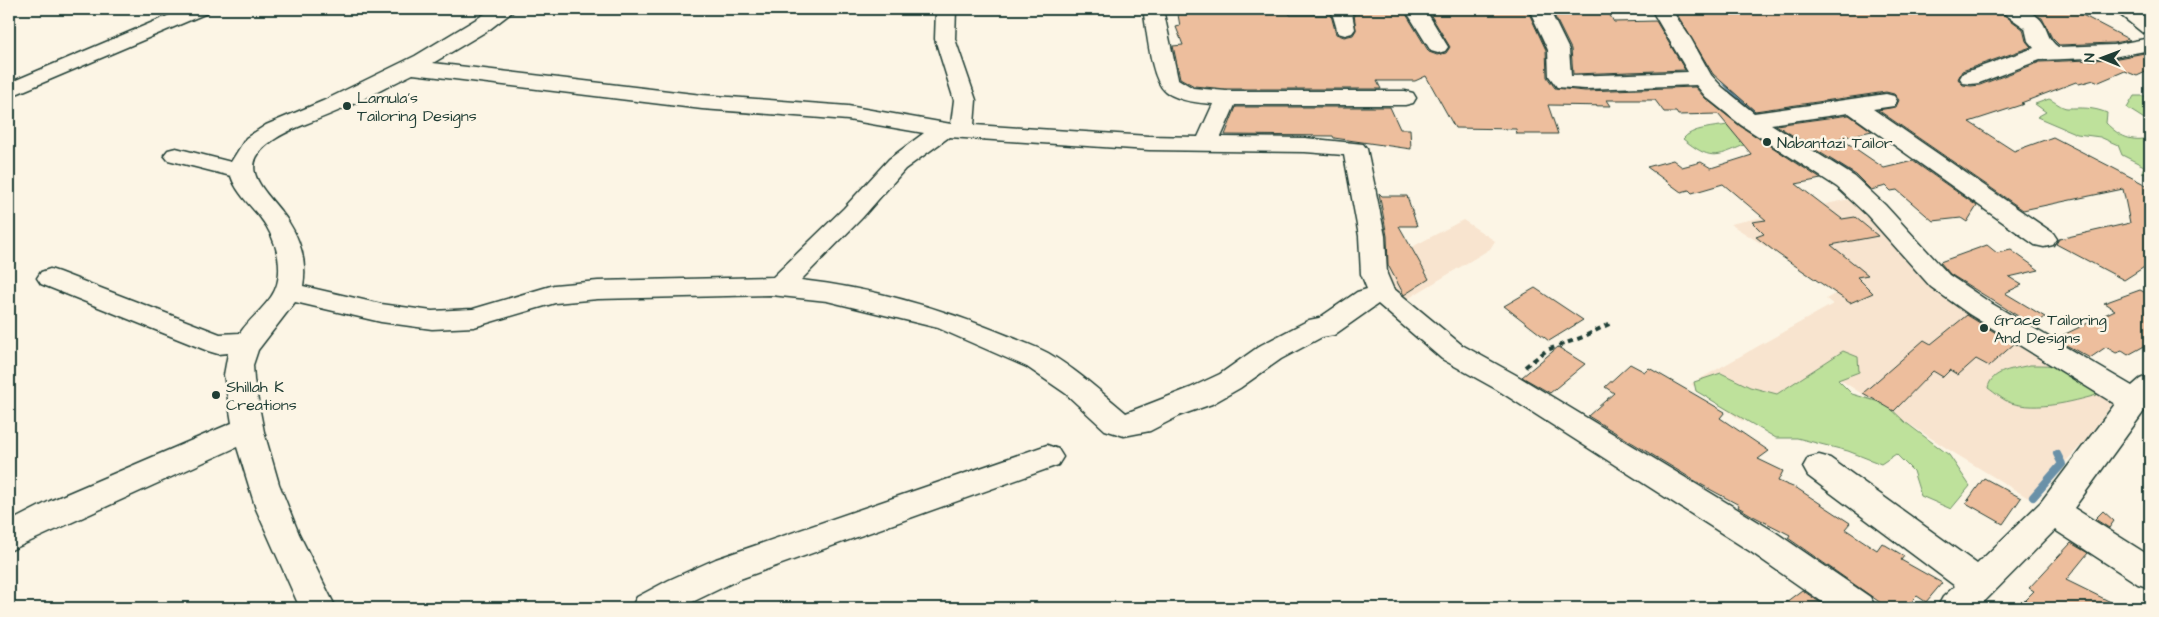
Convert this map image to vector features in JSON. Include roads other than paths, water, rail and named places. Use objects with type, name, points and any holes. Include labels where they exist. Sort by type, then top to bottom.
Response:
[{"type":"street","points":[[9,91],[200,9]]},
{"type":"street","points":[[318,608],[269,506],[248,429],[239,366],[250,342],[289,292],[292,282],[291,254],[274,219],[250,191],[243,168],[243,161],[248,151],[264,136],[409,67],[456,42],[506,9]]},
{"type":"street","points":[[779,287],[853,213],[896,164],[953,130],[965,100],[945,39],[946,9]]},
{"type":"street","points":[[1153,9],[1167,80],[1170,85],[1186,93],[1226,98],[1405,98]]},
{"type":"street","points":[[1341,9],[1345,29]]},
{"type":"street","points":[[1415,9],[1438,47]]},
{"type":"street","points":[[1539,9],[1552,37],[1562,69],[1560,76],[1565,82],[1585,83],[1702,78]]},
{"type":"street","points":[[1668,9],[1702,78],[1724,101],[1749,120],[1846,182],[1876,210],[1930,272],[1959,295],[2142,394],[2053,511],[1974,599],[1819,467]]},
{"type":"street","points":[[2008,9],[2034,26],[2038,41],[2054,54]]},
{"type":"street","points":[[2123,9],[2150,29]]},
{"type":"street","points":[[1971,78],[2037,54],[2113,51],[2150,44]]},
{"type":"street","points":[[409,67],[702,102],[848,112],[953,130],[1205,145],[1288,145],[1355,149],[1372,236],[1374,274],[1382,293],[1452,352],[1506,382],[1763,542],[1858,608]]},
{"type":"street","points":[[1205,145],[1226,98]]},
{"type":"street","points":[[1749,120],[1886,101]]},
{"type":"street","points":[[1852,105],[2044,239]]},
{"type":"street","points":[[176,155],[227,169],[243,168]]},
{"type":"street","points":[[50,278],[218,344],[250,342]]},
{"type":"street","points":[[289,292],[381,313],[440,320],[474,318],[538,298],[574,292],[653,288],[779,287],[853,296],[947,321],[1037,360],[1075,386],[1116,422],[1124,425],[1139,423],[1170,407],[1201,396],[1230,381],[1271,352],[1319,327],[1324,328],[1367,298],[1382,293]]},
{"type":"street","points":[[9,537],[62,510],[248,429]]},
{"type":"street","points":[[648,608],[681,590],[736,566],[1047,457]]},
{"type":"street","points":[[2053,511],[2150,574]]},
{"type":"waterway","points":[[1723,80],[1742,102],[1765,117]]},
{"type":"waterway","points":[[1834,162],[1852,176]]},
{"type":"waterway","points":[[2033,497],[2062,464],[2057,454]]},
{"type":"place","name":"Lamula's Tailoring Designs","points":[[347,106]]},
{"type":"place","name":"Nabantazi Tailor","points":[[1767,142]]},
{"type":"place","name":"Grace Tailoring And Designs","points":[[1984,328]]},
{"type":"place","name":"Shillah K Creations","points":[[216,395]]}]
